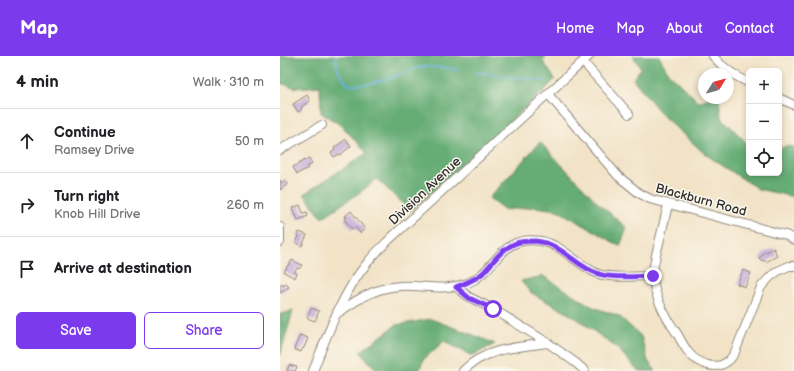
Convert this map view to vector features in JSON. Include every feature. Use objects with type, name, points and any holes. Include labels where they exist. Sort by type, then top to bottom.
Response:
[{"type":"street","name":"Division Avenue","points":[[317,369],[336,315],[352,286],[368,262],[392,237],[590,56]]},
{"type":"street","points":[[713,56],[733,75],[746,82]]},
{"type":"street","points":[[583,62],[629,114]]},
{"type":"street","name":"Blackburn Road","points":[[548,94],[618,176],[650,200],[786,235],[794,240]]},
{"type":"street","points":[[782,99],[794,105]]},
{"type":"street","points":[[280,150],[322,125]]},
{"type":"street","points":[[668,205],[654,260],[653,276],[655,288],[662,309],[668,320],[690,354],[704,364],[716,366],[727,362],[736,352],[761,287],[770,276],[789,266],[794,266]]},
{"type":"street","points":[[280,227],[280,242]]},
{"type":"street","points":[[336,315],[361,298],[383,288],[407,286],[443,288],[456,287],[470,282],[482,273],[508,247],[514,243],[528,241],[541,241],[556,247],[584,267],[597,274],[607,276],[653,276]]},
{"type":"street","points":[[456,287],[469,298],[493,309],[548,343],[585,371]]},
{"type":"street","points":[[463,371],[471,363],[483,356],[498,351],[515,347],[548,343]]},
{"type":"green space","points":[[280,56],[547,56],[542,60],[555,79],[545,90],[410,211],[377,179],[322,218],[304,194],[367,153],[341,125],[321,113],[320,86],[296,88],[280,83]]},
{"type":"green space","points":[[633,56],[659,56],[669,74],[698,101],[698,104],[720,104],[721,117],[746,142],[746,176],[782,176],[782,148],[786,146],[794,147],[794,197],[758,189],[705,154],[664,117],[633,79],[641,68]]},
{"type":"green space","points":[[540,142],[598,203],[627,228],[620,246],[557,210],[535,207],[505,210],[489,198]]},
{"type":"green space","points":[[543,276],[593,307],[619,316],[641,336],[648,361],[656,371],[638,371],[618,349],[576,318],[530,292],[521,281]]},
{"type":"green space","points":[[293,311],[280,356],[280,314]]},
{"type":"green space","points":[[431,319],[495,344],[472,356],[444,341],[424,359],[419,371],[378,371],[360,352],[396,325]]},
{"type":"building","points":[[307,95],[310,101],[301,107],[302,109],[298,112],[293,104]]},
{"type":"building","points":[[346,139],[351,146],[340,155],[339,154],[334,157],[331,153],[335,150],[334,148]]},
{"type":"building","points":[[309,158],[312,164],[297,174],[293,167]]},
{"type":"building","points":[[280,180],[282,183],[285,180],[288,184],[280,190]]},
{"type":"building","points":[[300,205],[303,213],[307,212],[308,216],[298,220],[292,208]]},
{"type":"building","points":[[351,211],[365,229],[360,233],[355,227],[352,229],[344,219],[347,217],[345,216]]},
{"type":"building","points":[[299,232],[307,235],[302,246],[296,243]]},
{"type":"building","points":[[774,248],[777,256],[766,262],[759,258],[766,251]]},
{"type":"building","points":[[292,260],[302,265],[294,272],[297,273],[295,278],[284,272]]},
{"type":"building","points":[[743,270],[751,273],[745,287],[737,284]]},
{"type":"building","points":[[282,283],[283,286],[286,284],[289,287],[280,293],[280,285]]},
{"type":"building","points":[[311,308],[319,311],[315,321],[307,318]]},
{"type":"building","points":[[300,335],[308,338],[301,352],[294,349]]},
{"type":"building","points":[[289,365],[297,367],[295,371],[287,371]]},
{"type":"waterway","points":[[335,56],[338,70],[348,85],[378,81],[424,67],[459,70]]},
{"type":"waterway","points":[[475,72],[546,81]]},
{"type":"route","points":[[493,309],[469,298],[456,287],[470,282],[482,273],[503,251],[514,243],[541,241],[556,247],[584,267],[597,274],[607,276],[653,276]]}]
